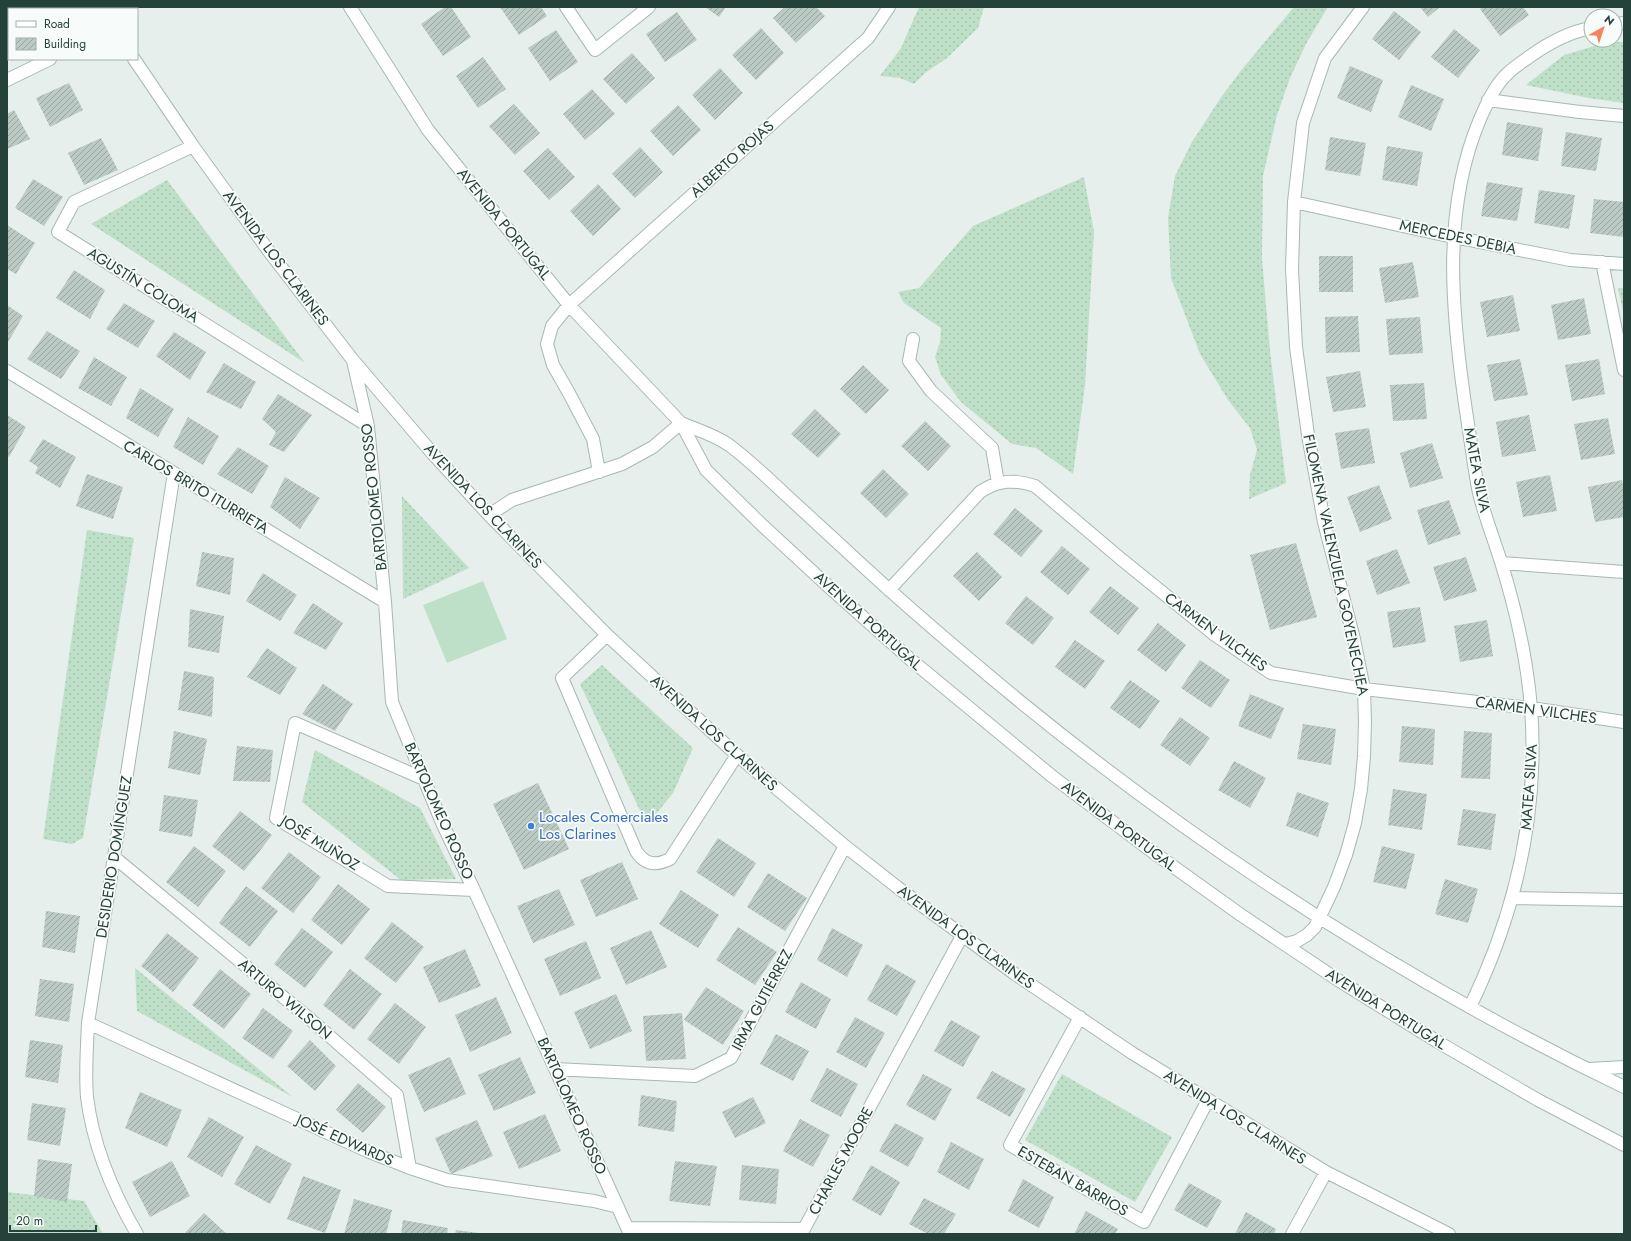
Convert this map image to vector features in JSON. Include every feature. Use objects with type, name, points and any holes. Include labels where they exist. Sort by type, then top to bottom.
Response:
[{"type":"street","name":"AVENIDA PORTUGAL","points":[[350,7],[428,130],[569,305],[681,423],[706,470],[762,525],[894,646],[962,703],[1066,786],[1146,847],[1241,915],[1338,980],[1438,1042],[1538,1100],[1624,1145]]},
{"type":"street","points":[[566,7],[595,50],[649,7]]},
{"type":"street","name":"ALBERTO ROJAS","points":[[599,472],[593,439],[570,395],[552,365],[547,344],[552,326],[569,305],[868,38],[889,7]]},
{"type":"street","name":"FILOMENA VALENZUELA GOYENECHEA","points":[[1286,944],[1297,941],[1307,935],[1315,927],[1321,918],[1334,887],[1346,855],[1355,823],[1361,789],[1364,756],[1364,689],[1354,639],[1324,522],[1308,435],[1296,347],[1292,269],[1294,202],[1303,123],[1325,58],[1363,7]]},
{"type":"street","name":"MATEA SILVA","points":[[1470,1007],[1487,972],[1513,898],[1523,850],[1530,804],[1533,756],[1531,708],[1522,640],[1502,563],[1479,495],[1457,342],[1452,275],[1461,178],[1474,135],[1488,100],[1507,74],[1540,49],[1583,30]]},
{"type":"street","points":[[7,80],[48,60]]},
{"type":"street","name":"AVENIDA LOS CLARINES","points":[[135,60],[193,146],[268,250],[352,359],[433,454],[489,515],[607,635],[737,755],[845,846],[962,936],[1080,1018],[1132,1053],[1326,1172],[1448,1234]]},
{"type":"street","points":[[1488,100],[1624,116]]},
{"type":"street","name":"AGUSTÍN COLOMA","points":[[193,146],[74,202],[58,232],[368,426]]},
{"type":"street","name":"MERCEDES DEBIA","points":[[1294,202],[1570,260],[1624,264]]},
{"type":"street","points":[[1602,262],[1624,370]]},
{"type":"street","points":[[913,339],[909,361],[931,391],[992,448],[998,483]]},
{"type":"street","name":"BARTOLOMEO ROSSO","points":[[352,359],[368,426],[385,602],[392,702],[443,825],[474,890],[628,1231]]},
{"type":"street","name":"CARLOS BRITO ITURRIETA","points":[[7,371],[385,602]]},
{"type":"street","name":"AVENIDA PORTUGAL","points":[[681,423],[727,443],[972,662],[1043,720],[1142,796],[1230,858],[1321,918],[1470,1007],[1588,1070],[1624,1087]]},
{"type":"street","points":[[489,515],[512,500],[622,464],[653,447],[681,423]]},
{"type":"street","name":"DESIDERIO DOMÍNGUEZ","points":[[137,1234],[119,1203],[104,1169],[94,1134],[87,1097],[86,1060],[88,1023],[174,473]]},
{"type":"street","name":"CARMEN VILCHES","points":[[890,590],[973,499],[989,486],[1011,481],[1023,482],[1035,486],[1127,564],[1215,635],[1272,673],[1364,689],[1531,708],[1624,722]]},
{"type":"street","points":[[1502,563],[1624,572]]},
{"type":"street","points":[[607,635],[562,678],[640,858],[646,862],[654,864],[662,863],[670,859],[737,755]]},
{"type":"street","name":"JOSÉ MUÑOZ","points":[[424,779],[295,723],[276,818],[388,886],[474,890]]},
{"type":"street","name":"IRMA GUTIÉRREZ","points":[[555,1069],[695,1076],[731,1058],[845,846]]},
{"type":"street","name":"ARTURO WILSON","points":[[114,856],[306,1015],[397,1095],[410,1168]]},
{"type":"street","points":[[1513,898],[1624,900]]},
{"type":"street","name":"CHARLES MOORE","points":[[628,1231],[804,1229],[962,936]]},
{"type":"street","name":"ESTEBAN BARRIOS","points":[[1080,1018],[1010,1145],[1144,1222],[1208,1100]]},
{"type":"street","name":"JOSÉ EDWARDS","points":[[88,1023],[367,1151],[410,1168],[447,1180],[594,1201],[618,1207]]},
{"type":"street","points":[[1588,1070],[1624,1067]]},
{"type":"street","points":[[1292,1234],[1326,1172]]},
{"type":"green space","points":[[919,7],[984,7],[978,28],[947,58],[925,73],[914,84],[900,78],[880,76],[901,48]]},
{"type":"green space","points":[[1294,7],[1328,7],[1307,42],[1290,78],[1277,115],[1263,176],[1262,259],[1270,351],[1286,483],[1249,499],[1250,475],[1257,450],[1250,428],[1228,400],[1200,354],[1171,278],[1168,218],[1175,176],[1192,142],[1222,96],[1243,68]]},
{"type":"green space","points":[[1624,42],[1624,103],[1589,98],[1526,85],[1564,55],[1588,48],[1623,48]]},
{"type":"green space","points":[[1084,177],[1094,232],[1085,385],[1073,474],[1036,448],[1012,444],[961,402],[941,375],[935,357],[940,342],[941,328],[904,303],[898,292],[919,288],[973,226]]},
{"type":"green space","points":[[167,180],[305,363],[91,224]]},
{"type":"green space","points":[[1618,288],[1624,288],[1624,315]]},
{"type":"green space","points":[[402,496],[469,568],[403,599]]},
{"type":"green space","points":[[87,530],[134,538],[83,838],[72,844],[43,839]]},
{"type":"green space","points":[[483,581],[507,639],[447,663],[423,605]]},
{"type":"green space","points":[[602,665],[693,748],[673,793],[655,815],[644,819],[580,684]]},
{"type":"green space","points":[[315,750],[420,808],[456,879],[401,880],[302,802]]},
{"type":"green space","points":[[135,968],[293,1097],[137,1011]]},
{"type":"green space","points":[[1062,1074],[1172,1137],[1135,1202],[1025,1140]]},
{"type":"green space","points":[[7,1192],[84,1201],[103,1234],[7,1234]]},
{"type":"building","points":[[445,7],[451,7],[471,37],[443,56],[421,24]]},
{"type":"building","points":[[500,7],[541,7],[547,16],[519,35]]},
{"type":"building","points":[[705,7],[726,7],[719,17]]},
{"type":"building","points":[[785,7],[816,7],[825,16],[796,43],[773,18]]},
{"type":"building","points":[[1420,7],[1440,7],[1428,17]]},
{"type":"building","points":[[1483,7],[1523,7],[1529,15],[1500,36],[1480,9]]},
{"type":"building","points":[[1394,11],[1421,32],[1399,60],[1372,39]]},
{"type":"building","points":[[677,12],[697,40],[665,62],[646,34]]},
{"type":"building","points":[[8,22],[8,42],[7,40]]},
{"type":"building","points":[[761,28],[784,53],[756,80],[732,55]]},
{"type":"building","points":[[1454,29],[1480,50],[1458,78],[1431,57]]},
{"type":"building","points":[[556,30],[578,62],[550,81],[528,48]]},
{"type":"building","points":[[632,53],[655,78],[626,104],[603,79]]},
{"type":"building","points":[[483,57],[506,89],[478,108],[456,76]]},
{"type":"building","points":[[1350,66],[1383,80],[1371,112],[1337,98]]},
{"type":"building","points":[[720,68],[743,93],[715,120],[692,95]]},
{"type":"building","points":[[69,83],[83,110],[50,127],[36,98]]},
{"type":"building","points":[[1411,85],[1444,99],[1431,131],[1398,117]]},
{"type":"building","points":[[592,89],[615,114],[585,140],[563,114]]},
{"type":"building","points":[[514,104],[540,133],[515,155],[489,126]]},
{"type":"building","points":[[678,105],[701,130],[673,156],[650,131]]},
{"type":"building","points":[[14,110],[30,139],[7,149],[7,114]]},
{"type":"building","points":[[1507,122],[1543,128],[1538,161],[1502,155]]},
{"type":"building","points":[[1566,132],[1602,138],[1596,171],[1561,166]]},
{"type":"building","points":[[1330,137],[1366,143],[1360,176],[1325,170]]},
{"type":"building","points":[[101,138],[118,170],[84,185],[68,153]]},
{"type":"building","points":[[1387,146],[1423,152],[1417,186],[1382,180]]},
{"type":"building","points":[[640,147],[663,172],[635,198],[612,174]]},
{"type":"building","points":[[548,148],[575,177],[549,200],[523,171]]},
{"type":"building","points":[[33,179],[63,197],[44,226],[15,208]]},
{"type":"building","points":[[1487,182],[1523,188],[1517,221],[1481,216]]},
{"type":"building","points":[[598,184],[621,209],[593,236],[570,211]]},
{"type":"building","points":[[1539,190],[1575,195],[1569,229],[1534,223]]},
{"type":"building","points":[[1594,199],[1624,202],[1624,237],[1590,233]]},
{"type":"building","points":[[7,225],[35,243],[16,274],[7,269]]},
{"type":"building","points":[[1319,256],[1353,256],[1353,292],[1319,292]]},
{"type":"building","points":[[1413,262],[1419,297],[1385,303],[1379,268]]},
{"type":"building","points":[[74,270],[105,290],[90,319],[56,298]]},
{"type":"building","points":[[1513,295],[1520,331],[1487,337],[1480,302]]},
{"type":"building","points":[[1584,298],[1591,334],[1558,340],[1551,305]]},
{"type":"building","points":[[124,303],[155,321],[138,348],[106,329]]},
{"type":"building","points":[[7,305],[23,316],[7,344]]},
{"type":"building","points":[[1358,316],[1360,352],[1326,353],[1325,317]]},
{"type":"building","points":[[1420,317],[1423,353],[1389,355],[1386,319]]},
{"type":"building","points":[[47,331],[80,351],[61,379],[27,359]]},
{"type":"building","points":[[174,332],[206,352],[190,380],[156,356]]},
{"type":"building","points":[[94,357],[127,377],[111,406],[78,388]]},
{"type":"building","points":[[1520,359],[1528,395],[1494,401],[1487,365]]},
{"type":"building","points":[[1599,359],[1605,394],[1572,401],[1565,365]]},
{"type":"building","points":[[224,363],[256,382],[241,409],[206,392]]},
{"type":"building","points":[[863,365],[889,390],[866,414],[840,389]]},
{"type":"building","points":[[1360,371],[1366,407],[1333,412],[1326,377]]},
{"type":"building","points":[[1424,383],[1427,419],[1393,421],[1390,385]]},
{"type":"building","points":[[140,388],[174,409],[158,437],[126,418]]},
{"type":"building","points":[[278,394],[312,415],[284,452],[269,445],[276,432],[262,419]]},
{"type":"building","points":[[815,409],[841,434],[818,458],[791,434]]},
{"type":"building","points":[[7,415],[26,427],[9,457],[7,456]]},
{"type":"building","points":[[1529,415],[1536,451],[1502,457],[1496,422]]},
{"type":"building","points":[[188,417],[219,436],[203,465],[173,447]]},
{"type":"building","points":[[1608,418],[1615,454],[1581,460],[1574,424]]},
{"type":"building","points":[[925,421],[951,446],[928,471],[901,446]]},
{"type":"building","points":[[1369,428],[1375,463],[1341,469],[1335,433]]},
{"type":"building","points":[[43,439],[76,457],[60,488],[35,473],[38,467],[29,461]]},
{"type":"building","points":[[1432,443],[1443,478],[1410,488],[1400,453]]},
{"type":"building","points":[[238,447],[269,466],[252,494],[217,474]]},
{"type":"building","points":[[883,469],[909,494],[886,518],[860,493]]},
{"type":"building","points":[[87,474],[123,487],[113,519],[76,506]]},
{"type":"building","points":[[1550,475],[1557,511],[1523,517],[1516,482]]},
{"type":"building","points":[[285,477],[320,498],[300,529],[270,507]]},
{"type":"building","points":[[1622,480],[1624,491],[1624,517],[1595,522],[1588,487]]},
{"type":"building","points":[[1379,485],[1392,519],[1360,532],[1347,497]]},
{"type":"building","points":[[1449,500],[1461,534],[1428,545],[1417,510]]},
{"type":"building","points":[[1015,508],[1043,531],[1021,557],[993,534]]},
{"type":"building","points":[[1296,543],[1317,617],[1270,630],[1250,555]]},
{"type":"building","points":[[1062,546],[1090,569],[1068,595],[1040,572]]},
{"type":"building","points":[[1397,549],[1410,583],[1377,595],[1366,561]]},
{"type":"building","points":[[202,552],[234,558],[230,595],[196,586]]},
{"type":"building","points":[[977,552],[1002,577],[979,601],[953,576]]},
{"type":"building","points":[[1466,557],[1477,591],[1444,601],[1433,567]]},
{"type":"building","points":[[263,573],[297,595],[280,621],[246,601]]},
{"type":"building","points":[[1110,586],[1139,608],[1118,635],[1089,612]]},
{"type":"building","points":[[1026,596],[1054,618],[1033,645],[1005,623]]},
{"type":"building","points":[[313,603],[343,623],[326,650],[293,633]]},
{"type":"building","points":[[1420,607],[1426,642],[1393,648],[1387,612]]},
{"type":"building","points":[[190,609],[224,616],[219,653],[188,647]]},
{"type":"building","points":[[1487,620],[1493,656],[1460,662],[1454,626]]},
{"type":"building","points":[[1158,623],[1186,645],[1166,672],[1137,650]]},
{"type":"building","points":[[1075,640],[1105,661],[1085,689],[1055,667]]},
{"type":"building","points":[[267,648],[297,668],[280,695],[247,677]]},
{"type":"building","points":[[1200,660],[1230,680],[1211,708],[1181,688]]},
{"type":"building","points":[[184,671],[214,677],[212,717],[178,710]]},
{"type":"building","points":[[1130,680],[1160,701],[1140,729],[1110,708]]},
{"type":"building","points":[[323,684],[353,704],[335,731],[302,714]]},
{"type":"building","points":[[1250,694],[1284,708],[1271,739],[1238,726]]},
{"type":"building","points":[[1180,717],[1210,738],[1190,766],[1160,745]]},
{"type":"building","points":[[1303,724],[1336,729],[1331,765],[1297,759]]},
{"type":"building","points":[[1402,726],[1435,729],[1433,765],[1399,762]]},
{"type":"building","points":[[174,731],[207,739],[200,775],[168,768]]},
{"type":"building","points":[[1464,731],[1492,733],[1490,779],[1461,778]]},
{"type":"building","points":[[237,746],[273,750],[270,782],[233,781]]},
{"type":"building","points":[[1234,761],[1266,778],[1250,808],[1218,790]]},
{"type":"building","name":"Locales Comerciales Los Clarines","points":[[538,783],[569,849],[524,870],[493,804]]},
{"type":"building","points":[[1393,789],[1427,794],[1422,830],[1388,825]]},
{"type":"building","points":[[1297,792],[1329,803],[1318,837],[1286,826]]},
{"type":"building","points":[[164,795],[198,800],[192,837],[159,831]]},
{"type":"building","points":[[1463,809],[1496,814],[1491,850],[1457,845]]},
{"type":"building","points":[[240,811],[272,835],[244,871],[212,846]]},
{"type":"building","points":[[718,838],[756,863],[734,897],[696,872]]},
{"type":"building","points":[[194,846],[226,871],[198,907],[166,882]]},
{"type":"building","points":[[1382,846],[1415,854],[1406,889],[1373,882]]},
{"type":"building","points":[[289,852],[321,877],[293,913],[261,888]]},
{"type":"building","points":[[622,862],[638,899],[596,917],[580,880]]},
{"type":"building","points":[[768,873],[807,898],[785,931],[747,907]]},
{"type":"building","points":[[1445,879],[1478,889],[1468,923],[1435,914]]},
{"type":"building","points":[[338,884],[370,909],[342,945],[311,920]]},
{"type":"building","points":[[246,886],[278,911],[250,947],[219,923]]},
{"type":"building","points":[[559,889],[575,925],[533,943],[517,906]]},
{"type":"building","points":[[681,890],[719,915],[698,948],[659,924]]},
{"type":"building","points":[[46,911],[80,916],[75,953],[42,947]]},
{"type":"building","points":[[392,922],[424,947],[396,983],[364,958]]},
{"type":"building","points":[[738,927],[777,952],[755,985],[716,960]]},
{"type":"building","points":[[302,928],[333,952],[305,988],[274,964]]},
{"type":"building","points":[[832,928],[863,945],[847,977],[817,960]]},
{"type":"building","points":[[651,930],[667,967],[626,985],[610,948]]},
{"type":"building","points":[[167,933],[199,958],[173,992],[141,966]]},
{"type":"building","points":[[586,941],[601,978],[560,996],[544,959]]},
{"type":"building","points":[[465,949],[481,986],[439,1003],[423,967]]},
{"type":"building","points":[[886,964],[916,981],[897,1016],[867,1000]]},
{"type":"building","points":[[220,969],[251,994],[224,1029],[192,1005]]},
{"type":"building","points":[[350,969],[382,994],[354,1030],[323,1005]]},
{"type":"building","points":[[40,979],[74,984],[69,1022],[35,1016]]},
{"type":"building","points":[[801,982],[831,999],[816,1029],[785,1012]]},
{"type":"building","points":[[706,987],[744,1011],[723,1045],[684,1020]]},
{"type":"building","points":[[616,994],[632,1031],[590,1049],[574,1012]]},
{"type":"building","points":[[496,997],[512,1033],[470,1052],[455,1015]]},
{"type":"building","points":[[395,1003],[426,1027],[399,1064],[367,1039]]},
{"type":"building","points":[[263,1008],[293,1031],[273,1059],[242,1038]]},
{"type":"building","points":[[682,1013],[686,1059],[646,1061],[643,1016]]},
{"type":"building","points":[[855,1017],[885,1033],[866,1068],[836,1052]]},
{"type":"building","points":[[951,1020],[980,1036],[963,1067],[934,1051]]},
{"type":"building","points":[[776,1034],[809,1051],[793,1081],[760,1064]]},
{"type":"building","points":[[30,1040],[63,1045],[58,1083],[25,1077]]},
{"type":"building","points":[[310,1040],[336,1066],[315,1091],[287,1066]]},
{"type":"building","points":[[450,1057],[466,1094],[424,1112],[408,1075]]},
{"type":"building","points":[[520,1057],[536,1093],[494,1111],[478,1075]]},
{"type":"building","points":[[827,1068],[858,1084],[841,1117],[810,1101]]},
{"type":"building","points":[[992,1071],[1026,1089],[1010,1117],[976,1098]]},
{"type":"building","points":[[923,1074],[952,1089],[935,1121],[906,1105]]},
{"type":"building","points":[[358,1083],[386,1107],[363,1133],[336,1110]]},
{"type":"building","points":[[140,1092],[182,1110],[167,1147],[125,1128]]},
{"type":"building","points":[[641,1095],[677,1101],[674,1132],[638,1126]]},
{"type":"building","points":[[753,1097],[766,1123],[735,1138],[722,1112]]},
{"type":"building","points":[[32,1103],[66,1108],[60,1146],[27,1140]]},
{"type":"building","points":[[545,1114],[561,1151],[519,1169],[503,1132]]},
{"type":"building","points":[[209,1117],[244,1137],[222,1177],[187,1157]]},
{"type":"building","points":[[800,1119],[830,1135],[813,1167],[783,1151]]},
{"type":"building","points":[[477,1120],[493,1156],[451,1174],[435,1138]]},
{"type":"building","points":[[895,1123],[924,1138],[908,1167],[879,1151]]},
{"type":"building","points":[[951,1142],[984,1159],[969,1190],[937,1172]]},
{"type":"building","points":[[256,1145],[292,1164],[270,1204],[234,1184]]},
{"type":"building","points":[[38,1159],[72,1164],[67,1202],[34,1196]]},
{"type":"building","points":[[172,1161],[190,1196],[150,1217],[132,1182]]},
{"type":"building","points":[[675,1161],[717,1166],[710,1206],[669,1201]]},
{"type":"building","points":[[742,1165],[779,1169],[776,1204],[739,1200]]},
{"type":"building","points":[[871,1165],[900,1182],[881,1216],[852,1200]]},
{"type":"building","points":[[303,1176],[341,1190],[325,1233],[287,1219]]},
{"type":"building","points":[[1023,1179],[1054,1197],[1039,1228],[1008,1211]]},
{"type":"building","points":[[1189,1183],[1222,1201],[1207,1228],[1174,1210]]},
{"type":"building","points":[[924,1198],[956,1214],[944,1234],[928,1234],[909,1224]]},
{"type":"building","points":[[354,1199],[392,1210],[386,1234],[344,1234]]},
{"type":"building","points":[[1086,1211],[1118,1229],[1115,1234],[1074,1234]]},
{"type":"building","points":[[1246,1212],[1276,1229],[1274,1234],[1235,1234]]},
{"type":"building","points":[[204,1213],[227,1234],[184,1234]]},
{"type":"building","points":[[403,1220],[448,1228],[447,1234],[401,1234]]},
{"type":"building","points":[[456,1230],[479,1233],[479,1234],[455,1234]]},
{"type":"place","name":"Locales Comerciales Los Clarines","points":[[531,826]]}]
